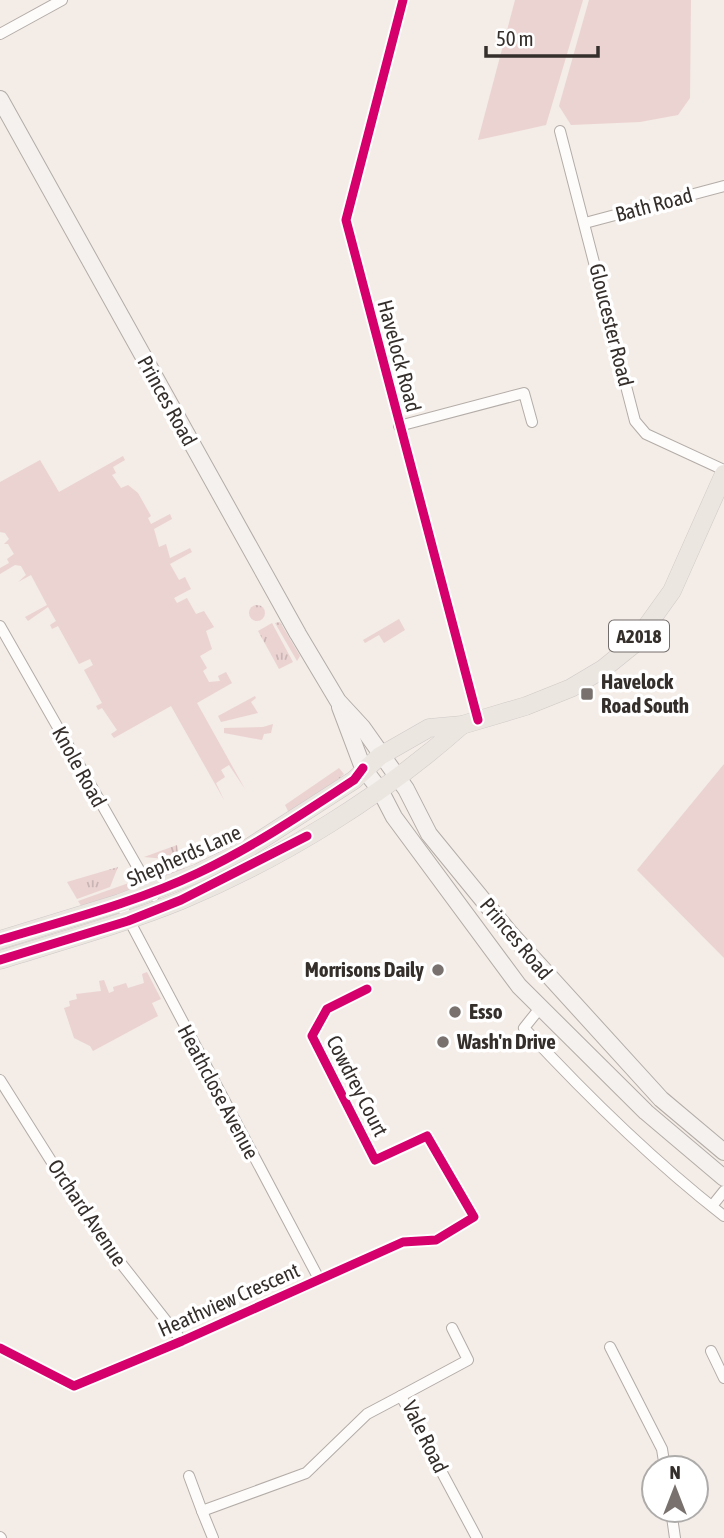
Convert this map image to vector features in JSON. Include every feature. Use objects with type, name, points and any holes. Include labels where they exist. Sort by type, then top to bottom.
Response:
[{"type":"main road","name":"Princes Road","points":[[0,99],[338,701],[363,768],[380,790],[394,817],[471,925],[540,1008],[646,1112],[724,1178]]},
{"type":"main road","name":"Shepherds Lane","points":[[0,960],[128,920],[198,873],[250,847],[354,780],[363,768],[380,756],[429,728],[470,723],[571,688],[603,669],[634,643],[672,591],[724,472]]},
{"type":"main road","name":"Princes Road","points":[[338,701],[362,727],[380,756],[397,776],[429,834],[547,977],[661,1099],[724,1152]]},
{"type":"main road","name":"Shepherds Lane","points":[[0,940],[120,904],[155,900],[252,866],[380,790],[470,723]]},
{"type":"street","points":[[0,34],[62,0]]},
{"type":"street","name":"Havelock Road","points":[[403,0],[346,220],[400,426],[470,723]]},
{"type":"street","name":"Gloucester Road","points":[[560,131],[635,421],[646,434],[724,472]]},
{"type":"street","name":"Bath Road","points":[[585,223],[724,186]]},
{"type":"street","points":[[400,426],[524,393],[532,422]]},
{"type":"street","name":"Knole Road","points":[[0,626],[155,900]]},
{"type":"street","name":"Heathclose Avenue","points":[[120,904],[319,1279]]},
{"type":"street","name":"Cowdrey Court","points":[[367,989],[327,1009],[312,1036],[375,1160],[427,1136],[474,1217]]},
{"type":"street","name":"Princes Road","points":[[540,1008],[524,1028],[675,1178],[724,1216]]},
{"type":"street","name":"Orchard Avenue","points":[[0,1080],[94,1229],[183,1341]]},
{"type":"street","points":[[712,1206],[724,1191]]},
{"type":"street","name":"Heathview Crescent","points":[[0,1348],[74,1386],[183,1341],[402,1241],[436,1240],[474,1217]]},
{"type":"street","name":"Vale Road","points":[[452,1328],[468,1360],[401,1396],[474,1537]]},
{"type":"street","points":[[610,1347],[663,1454]]},
{"type":"street","points":[[711,1351],[724,1378]]},
{"type":"street","points":[[202,1511],[306,1474],[367,1414],[401,1396]]},
{"type":"street","points":[[189,1476],[213,1538]]},
{"type":"green space","points":[[515,0],[583,0],[546,125],[478,140]]},
{"type":"green space","points":[[589,0],[691,0],[690,98],[678,115],[640,122],[571,125],[559,106]]},
{"type":"green space","points":[[123,456],[125,460],[113,467],[116,473],[112,475],[121,488],[128,485],[138,493],[151,516],[148,518],[151,524],[170,514],[172,519],[154,529],[159,547],[166,544],[170,558],[190,548],[192,552],[170,564],[179,580],[185,577],[191,589],[174,598],[177,603],[187,598],[196,614],[204,611],[214,627],[206,631],[212,649],[200,656],[207,668],[203,671],[209,682],[220,681],[218,676],[226,672],[232,683],[197,703],[245,789],[229,765],[221,770],[225,777],[216,783],[224,800],[171,706],[114,738],[111,734],[117,730],[102,708],[98,710],[96,706],[102,703],[84,670],[93,665],[90,659],[79,664],[58,626],[52,629],[50,625],[56,621],[48,607],[28,621],[25,617],[47,605],[31,575],[18,582],[26,575],[21,566],[15,565],[0,574],[0,568],[9,563],[7,559],[14,554],[8,544],[4,544],[9,539],[5,533],[0,532],[0,482],[40,460],[59,492]]},
{"type":"green space","points":[[254,605],[260,605],[265,613],[263,619],[254,621],[249,616],[249,610]]},
{"type":"green space","points":[[399,619],[405,630],[384,643],[379,635],[365,643],[363,640]]},
{"type":"green space","points":[[280,622],[300,656],[297,661],[275,623]]},
{"type":"green space","points":[[272,623],[293,662],[279,669],[258,631]]},
{"type":"green space","points":[[255,696],[251,702],[258,713],[221,722],[218,716]]},
{"type":"green space","points":[[273,724],[271,733],[264,734],[262,740],[224,733],[224,728],[263,727]]},
{"type":"green space","points":[[724,764],[724,958],[637,870]]},
{"type":"green space","points":[[339,768],[344,774],[340,778],[289,813],[285,805]]},
{"type":"green space","points":[[177,845],[179,858],[176,860],[144,857]]},
{"type":"green space","points":[[181,861],[185,869],[165,877],[150,875]]},
{"type":"green space","points":[[118,867],[110,887],[77,899],[67,882]]},
{"type":"green space","points":[[140,879],[142,886],[82,907],[78,901]]},
{"type":"green space","points":[[147,972],[161,999],[152,1003],[158,1016],[93,1051],[90,1046],[74,1038],[64,1008],[70,1006],[69,1001],[77,999],[76,994],[101,991],[99,981],[104,980],[109,993],[114,991],[113,987],[126,983],[128,988],[144,983],[142,974]]},
{"type":"cycle path","points":[[403,0],[346,220],[478,720]]},
{"type":"cycle path","points":[[0,940],[125,902],[198,873],[297,817],[354,780],[363,768]]},
{"type":"cycle path","points":[[0,960],[128,921],[181,900],[307,836]]},
{"type":"cycle path","points":[[0,1348],[74,1386],[403,1242],[436,1240],[474,1217],[427,1136],[375,1160],[312,1036],[327,1009],[367,989]]},
{"type":"place","name":"Havelock Road South","points":[[587,694]]},
{"type":"place","name":"Morrisons Daily","points":[[438,970]]},
{"type":"place","name":"Esso","points":[[455,1012]]},
{"type":"place","name":"Wash'n Drive","points":[[443,1042]]}]
